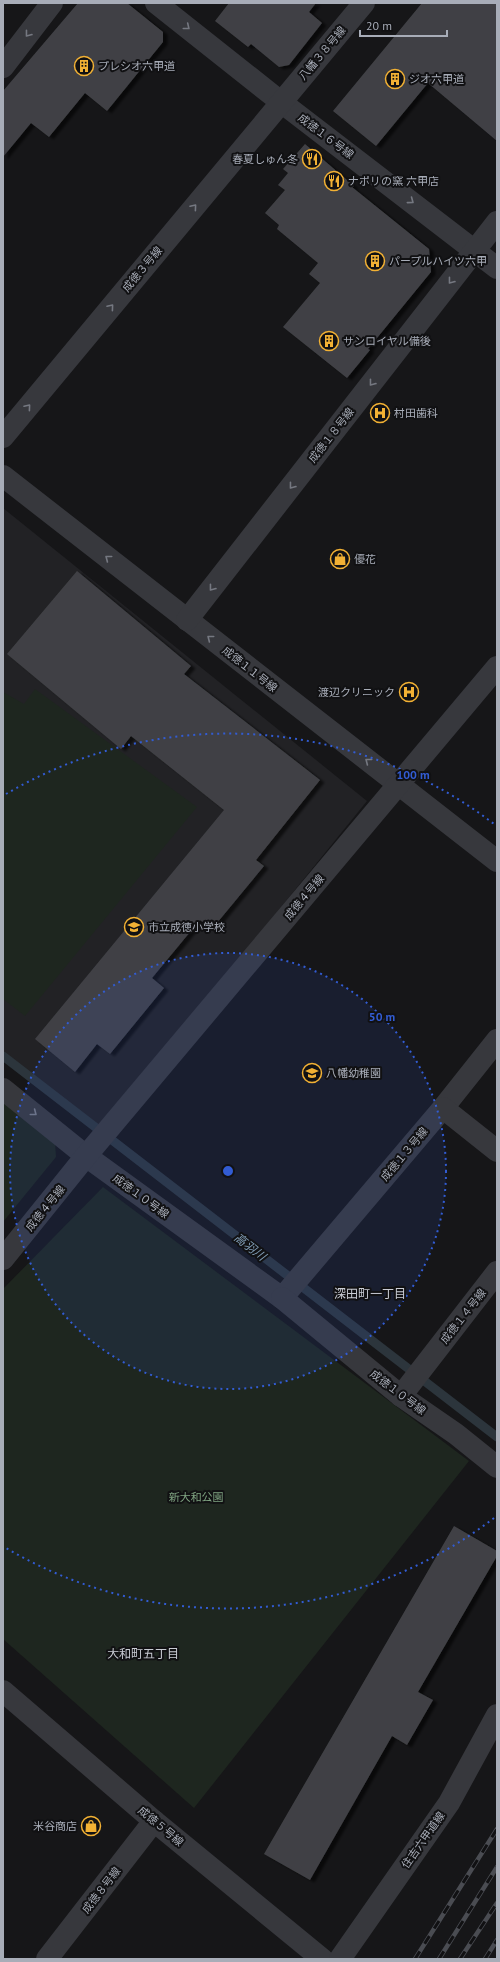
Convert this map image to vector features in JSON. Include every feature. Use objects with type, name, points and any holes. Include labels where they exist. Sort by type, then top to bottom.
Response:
[{"type":"street","points":[[3,67],[52,3]]},
{"type":"street","name":"成徳１６号線","points":[[156,3],[281,102],[497,268]]},
{"type":"street","name":"八幡３８号線","points":[[281,102],[364,3]]},
{"type":"street","name":"成徳３号線","points":[[3,437],[281,102]]},
{"type":"street","name":"成徳１８号線","points":[[187,620],[497,222]]},
{"type":"street","name":"成徳１１号線","points":[[3,476],[497,861]]},
{"type":"street","name":"成徳４号線","points":[[3,1259],[111,1127],[497,667]]},
{"type":"street","name":"成徳１３号線","points":[[283,1298],[497,1040]]},
{"type":"street","name":"成徳１０号線","points":[[3,1089],[91,1151],[404,1392],[497,1467]]},
{"type":"street","points":[[442,1108],[497,1151]]},
{"type":"street","name":"成徳１４号線","points":[[404,1392],[497,1272]]},
{"type":"street","name":"成徳５号線","points":[[3,1691],[154,1821],[322,1959]]},
{"type":"street","name":"住吉六甲道線","points":[[340,1959],[449,1802],[497,1716]]},
{"type":"street","name":"成徳８号線","points":[[47,1959],[154,1821]]},
{"type":"shaded area","name":"市立成徳小学校","points":[[3,508],[367,801],[102,1128],[3,1052]]},
{"type":"green space","points":[[35,689],[197,807],[25,1016],[3,999],[3,692],[24,704]]},
{"type":"green space","points":[[3,1101],[55,1141],[56,1157],[3,1222]]},
{"type":"green space","name":"新大和公園","points":[[103,1187],[469,1461],[194,1808],[3,1639],[3,1289]]},
{"type":"building","name":"プレシオ六甲道","points":[[78,3],[127,3],[163,32],[163,42],[107,111],[85,93],[49,137],[31,123],[3,157],[3,91]]},
{"type":"building","points":[[229,3],[316,3],[309,12],[322,23],[289,65],[279,67],[251,44],[248,47],[215,21]]},
{"type":"building","points":[[422,3],[497,3],[497,141],[428,83],[376,146],[333,111]]},
{"type":"building","points":[[305,144],[354,186],[352,187],[429,249],[431,272],[368,349],[370,350],[347,378],[283,327],[320,283],[309,274],[318,263],[277,229],[279,225],[265,213],[285,190],[278,185],[288,173],[283,169]]},
{"type":"building","points":[[77,571],[191,666],[184,674],[320,780],[256,860],[264,866],[212,929],[200,920],[152,978],[164,988],[110,1054],[97,1044],[75,1072],[35,1039],[224,810],[131,736],[121,749],[7,654]]},
{"type":"building","points":[[454,1526],[497,1551],[497,1556],[418,1692],[433,1700],[407,1745],[392,1736],[310,1880],[264,1854]]},
{"type":"waterway","name":"高羽川","points":[[3,1056],[497,1437]]},
{"type":"railway","points":[[415,1959],[497,1829]]},
{"type":"railway","points":[[439,1959],[497,1867]]},
{"type":"railway","points":[[460,1959],[497,1903]]},
{"type":"railway","points":[[485,1959],[497,1940]]},
{"type":"place","name":"プレシオ六甲道","points":[[84,66]]},
{"type":"place","name":"ジオ六甲道","points":[[395,79]]},
{"type":"place","name":"春夏しゅん冬","points":[[312,159]]},
{"type":"place","name":"ナポリの窯 六甲店","points":[[334,181]]},
{"type":"place","name":"パープルハイツ六甲","points":[[375,261]]},
{"type":"place","name":"サンロイヤル備後","points":[[329,341]]},
{"type":"place","name":"村田歯科","points":[[380,413]]},
{"type":"place","name":"優花","points":[[340,559]]},
{"type":"place","name":"渡辺クリニック","points":[[409,692]]},
{"type":"place","name":"市立成徳小学校","points":[[134,927]]},
{"type":"place","name":"八幡幼稚園","points":[[312,1073]]},
{"type":"place","name":"米谷商店","points":[[91,1826]]},
{"type":"district","name":"深田町一丁目","points":[[370,1294]]},
{"type":"district","name":"大和町五丁目","points":[[143,1654]]}]
